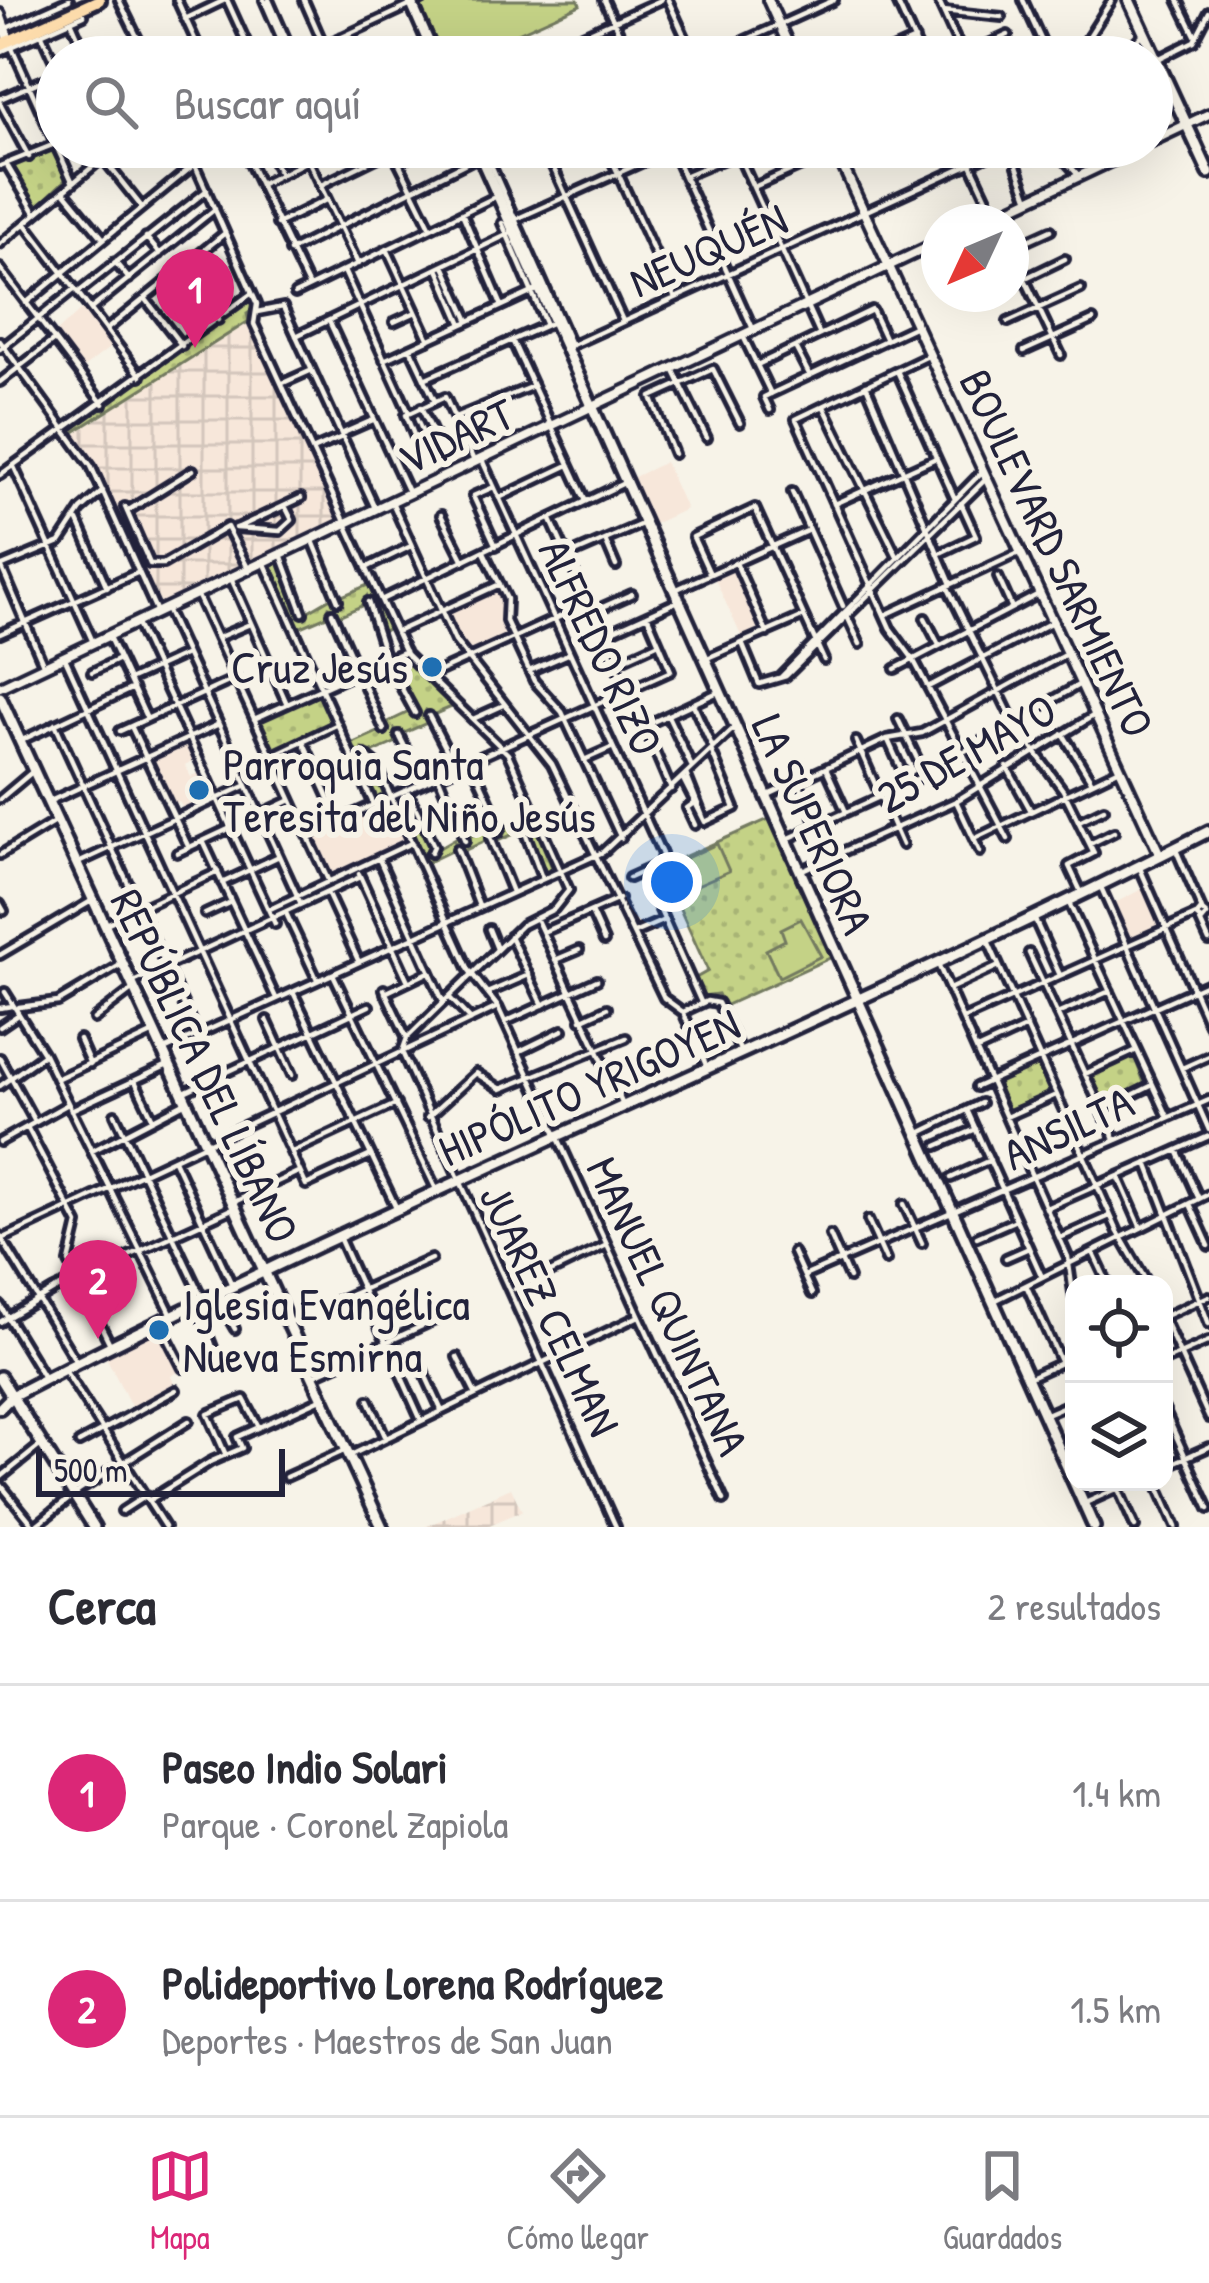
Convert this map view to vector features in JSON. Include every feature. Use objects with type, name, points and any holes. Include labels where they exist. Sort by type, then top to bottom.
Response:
[{"type":"main road","points":[[4,40],[86,0]]},
{"type":"main road","points":[[4,40],[99,0]]},
{"type":"main road","points":[[1131,0],[1146,36]]},
{"type":"main road","points":[[1131,0],[1147,36]]},
{"type":"main road","points":[[414,2],[425,36]]},
{"type":"main road","points":[[1173,92],[1209,173]]},
{"type":"main road","points":[[1188,124],[1209,162]]},
{"type":"main road","name":"LA SUPERIORA","points":[[487,168],[550,324],[568,346],[674,597],[1094,1527]]},
{"type":"main road","name":"REPÚBLICA DEL LÍBANO","points":[[0,697],[7,723],[20,740],[313,1376],[319,1400],[382,1527]]},
{"type":"main road","name":"HIPÓLITO YRIGOYEN","points":[[0,1408],[12,1396],[263,1270],[858,1003],[1209,831]]},
{"type":"main road","points":[[0,1377],[94,1527]]},
{"type":"street","points":[[41,0],[46,10]]},
{"type":"street","points":[[4,40],[69,0]]},
{"type":"street","points":[[119,0],[136,36]]},
{"type":"street","points":[[177,0],[193,36]]},
{"type":"street","points":[[185,19],[226,0],[243,36]]},
{"type":"street","points":[[266,0],[284,36]]},
{"type":"street","points":[[304,0],[320,36]]},
{"type":"street","points":[[604,0],[621,36]]},
{"type":"street","points":[[580,36],[664,0],[683,36]]},
{"type":"street","points":[[768,0],[784,36]]},
{"type":"street","points":[[755,36],[834,0]]},
{"type":"street","points":[[896,0],[913,36]]},
{"type":"street","points":[[938,0],[954,36]]},
{"type":"street","points":[[1023,0],[1039,36]]},
{"type":"street","points":[[1178,0],[1196,37]]},
{"type":"street","points":[[344,36],[414,2]]},
{"type":"street","points":[[1090,36],[1113,2]]},
{"type":"street","points":[[943,11],[1002,17]]},
{"type":"street","points":[[1173,50],[1196,37],[1209,12]]},
{"type":"street","points":[[0,14],[4,40],[36,100]]},
{"type":"street","points":[[4,40],[42,34],[84,15]]},
{"type":"street","points":[[71,21],[78,36]]},
{"type":"street","points":[[1141,36],[1144,33]]},
{"type":"street","points":[[29,157],[0,101],[36,83]]},
{"type":"street","points":[[1173,132],[1209,114]]},
{"type":"street","points":[[36,154],[4,166],[36,214]]},
{"type":"street","points":[[66,168],[73,183]]},
{"type":"street","points":[[0,244],[91,168]]},
{"type":"street","points":[[109,168],[141,206]]},
{"type":"street","points":[[26,303],[190,168]]},
{"type":"street","points":[[197,168],[252,293],[257,313],[254,324],[405,651],[502,747],[569,894],[522,925],[407,1038],[402,1052]]},
{"type":"street","points":[[252,168],[309,287]]},
{"type":"street","points":[[277,168],[280,174]]},
{"type":"street","points":[[260,185],[292,168]]},
{"type":"street","points":[[312,168],[358,264]]},
{"type":"street","points":[[321,185],[355,168]]},
{"type":"street","points":[[401,168],[431,228]]},
{"type":"street","points":[[290,251],[449,168]]},
{"type":"street","points":[[487,168],[509,226]]},
{"type":"street","points":[[554,168],[623,321]]},
{"type":"street","points":[[616,168],[675,298]]},
{"type":"street","points":[[296,335],[477,249],[509,226],[629,168]]},
{"type":"street","points":[[681,168],[754,331]]},
{"type":"street","points":[[684,176],[700,168]]},
{"type":"street","points":[[744,168],[820,335]]},
{"type":"street","points":[[753,187],[794,168]]},
{"type":"street","name":"BOULEVARD SARMIENTO","points":[[846,168],[887,267],[1160,855]]},
{"type":"street","name":"NEUQUÉN","points":[[568,346],[962,168]]},
{"type":"street","points":[[973,168],[989,204]]},
{"type":"street","points":[[1019,168],[1029,200]]},
{"type":"street","points":[[1072,168],[1079,176]]},
{"type":"street","points":[[1022,204],[1095,168]]},
{"type":"street","points":[[206,190],[1,345],[65,430],[103,491],[139,572],[186,655],[299,900]]},
{"type":"street","points":[[64,191],[103,239]]},
{"type":"street","points":[[295,294],[497,196]]},
{"type":"street","points":[[278,224],[328,200]]},
{"type":"street","points":[[91,310],[215,209]]},
{"type":"street","points":[[462,213],[502,306]]},
{"type":"street","points":[[26,223],[141,377]]},
{"type":"street","points":[[1029,240],[1051,230]]},
{"type":"street","points":[[106,330],[225,233]]},
{"type":"street","points":[[146,237],[160,254]]},
{"type":"street","points":[[387,250],[429,340]]},
{"type":"street","name":"VIDART","points":[[0,687],[231,578],[246,563],[265,562],[921,251]]},
{"type":"street","points":[[1029,276],[1065,259]]},
{"type":"street","points":[[115,262],[129,279]]},
{"type":"street","points":[[441,267],[465,323]]},
{"type":"street","points":[[0,268],[103,404]]},
{"type":"street","points":[[180,270],[218,320]]},
{"type":"street","points":[[343,271],[424,460]]},
{"type":"street","points":[[385,360],[539,289],[568,346]]},
{"type":"street","points":[[1029,289],[1061,355]]},
{"type":"street","points":[[1008,322],[1081,289]]},
{"type":"street","points":[[0,475],[252,293]]},
{"type":"street","points":[[145,298],[183,347]]},
{"type":"street","points":[[257,313],[279,304],[376,510]]},
{"type":"street","points":[[757,365],[872,310],[886,340]]},
{"type":"street","points":[[394,322],[416,312]]},
{"type":"street","points":[[1024,351],[1093,320]]},
{"type":"street","points":[[328,321],[409,494]]},
{"type":"street","points":[[424,379],[550,324]]},
{"type":"street","points":[[767,395],[916,326]]},
{"type":"street","points":[[743,336],[770,410]]},
{"type":"street","points":[[0,382],[54,340]]},
{"type":"street","points":[[512,340],[586,502]]},
{"type":"street","points":[[796,346],[809,375]]},
{"type":"street","points":[[407,416],[435,401],[410,348]]},
{"type":"street","points":[[930,355],[796,419],[885,615],[1008,839]]},
{"type":"street","points":[[674,369],[707,438]]},
{"type":"street","points":[[674,454],[650,399],[680,382],[715,370],[740,423]]},
{"type":"street","points":[[897,370],[976,536],[938,554]]},
{"type":"street","points":[[283,383],[312,371]]},
{"type":"street","points":[[866,385],[968,631],[1014,723],[1066,795],[1090,844],[1094,854],[1069,866],[1082,894]]},
{"type":"street","points":[[455,418],[532,386]]},
{"type":"street","name":"ALFREDO RIZO","points":[[435,401],[445,397],[494,487],[645,815],[663,860],[643,872]]},
{"type":"street","points":[[823,406],[898,560]]},
{"type":"street","points":[[422,407],[441,450]]},
{"type":"street","points":[[312,450],[374,420]]},
{"type":"street","points":[[834,504],[936,458]]},
{"type":"street","points":[[499,498],[569,465]]},
{"type":"street","points":[[14,466],[93,642]]},
{"type":"street","points":[[193,470],[127,508],[134,535],[154,566],[203,537],[234,529],[301,498]]},
{"type":"street","points":[[742,644],[759,684],[781,677],[986,473]]},
{"type":"street","points":[[381,600],[624,483]]},
{"type":"street","points":[[494,487],[473,496],[496,546]]},
{"type":"street","points":[[44,666],[0,566],[51,547],[103,491]]},
{"type":"street","points":[[792,492],[860,644]]},
{"type":"street","points":[[392,502],[425,580],[466,658],[552,764],[664,998],[682,1012],[708,1071]]},
{"type":"street","points":[[234,529],[280,531],[292,520],[285,506]]},
{"type":"street","points":[[710,574],[693,537],[755,508],[824,660]]},
{"type":"street","points":[[441,515],[464,561]]},
{"type":"street","points":[[76,519],[107,587]]},
{"type":"street","points":[[550,519],[627,690]]},
{"type":"street","points":[[568,556],[642,524]]},
{"type":"street","points":[[234,529],[246,563]]},
{"type":"street","points":[[603,634],[646,615],[710,574],[809,530]]},
{"type":"street","points":[[312,540],[338,601]]},
{"type":"street","points":[[604,540],[616,566]]},
{"type":"street","points":[[366,568],[411,546]]},
{"type":"street","points":[[885,615],[1022,551]]},
{"type":"street","points":[[484,552],[500,584],[514,638],[530,671],[565,719],[621,838]]},
{"type":"street","points":[[281,554],[304,613]]},
{"type":"street","points":[[265,562],[374,805]]},
{"type":"street","points":[[736,563],[767,632]]},
{"type":"street","points":[[0,634],[139,572]]},
{"type":"street","points":[[998,577],[1012,608]]},
{"type":"street","points":[[231,578],[287,704]]},
{"type":"street","points":[[396,632],[500,584]]},
{"type":"street","points":[[895,669],[1041,593]]},
{"type":"street","points":[[197,594],[329,882]]},
{"type":"street","points":[[592,612],[632,594]]},
{"type":"street","points":[[368,602],[386,659],[415,712]]},
{"type":"street","points":[[429,676],[588,603]]},
{"type":"street","points":[[332,613],[383,730]]},
{"type":"street","points":[[307,835],[671,671],[646,615]]},
{"type":"street","points":[[703,660],[804,616]]},
{"type":"street","points":[[925,618],[940,645]]},
{"type":"street","points":[[928,687],[1054,621]]},
{"type":"street","points":[[136,622],[273,917]]},
{"type":"street","points":[[217,638],[250,624]]},
{"type":"street","points":[[108,635],[147,719]]},
{"type":"street","points":[[616,663],[659,644]]},
{"type":"street","points":[[254,719],[405,651]]},
{"type":"street","points":[[530,671],[571,652]]},
{"type":"street","points":[[765,797],[887,739],[922,733],[1068,652]]},
{"type":"street","points":[[20,740],[186,655]]},
{"type":"street","points":[[64,656],[306,1185],[371,1155]]},
{"type":"street","points":[[92,672],[119,659]]},
{"type":"street","points":[[120,731],[236,679]]},
{"type":"street","points":[[784,840],[908,784],[1082,683]]},
{"type":"street","points":[[644,726],[718,692]]},
{"type":"street","points":[[693,704],[734,808],[705,822]]},
{"type":"street","points":[[473,719],[504,705]]},
{"type":"street","name":"25 DE MAYO","points":[[798,872],[956,800],[1096,714]]},
{"type":"street","points":[[429,716],[456,768]]},
{"type":"street","points":[[640,716],[671,789]]},
{"type":"street","points":[[668,716],[692,768]]},
{"type":"street","points":[[898,718],[925,775]]},
{"type":"street","points":[[55,724],[196,1034]]},
{"type":"street","points":[[48,802],[218,724]]},
{"type":"street","points":[[271,756],[337,725]]},
{"type":"street","points":[[131,726],[189,848]]},
{"type":"street","points":[[162,1051],[593,856],[621,838],[734,728]]},
{"type":"street","points":[[1063,734],[1092,783]]},
{"type":"street","points":[[399,735],[423,783]]},
{"type":"street","points":[[887,739],[908,784]]},
{"type":"street","points":[[303,741],[339,820]]},
{"type":"street","points":[[856,742],[902,845]]},
{"type":"street","points":[[584,760],[614,747]]},
{"type":"street","name":"MANUEL QUINTANA","points":[[365,755],[376,764],[472,974],[498,1007],[724,1500]]},
{"type":"street","points":[[471,761],[501,827],[498,833]]},
{"type":"street","points":[[1007,767],[1031,812]]},
{"type":"street","points":[[826,768],[846,812]]},
{"type":"street","points":[[974,839],[1121,769]]},
{"type":"street","points":[[0,799],[33,770]]},
{"type":"street","points":[[438,776],[465,841]]},
{"type":"street","points":[[684,776],[705,822]]},
{"type":"street","points":[[684,776],[705,822]]},
{"type":"street","points":[[798,781],[818,825]]},
{"type":"street","points":[[76,864],[245,786]]},
{"type":"street","points":[[407,790],[434,846],[431,853]]},
{"type":"street","points":[[177,853],[291,800]]},
{"type":"street","points":[[956,800],[980,853]]},
{"type":"street","points":[[694,803],[687,808],[695,825]]},
{"type":"street","points":[[1079,821],[1104,809]]},
{"type":"street","points":[[0,855],[56,820]]},
{"type":"street","points":[[523,827],[542,878]]},
{"type":"street","points":[[1090,844],[1114,832]]},
{"type":"street","points":[[490,838],[512,892]]},
{"type":"street","points":[[203,841],[276,998]]},
{"type":"street","points":[[273,917],[329,882],[411,844]]},
{"type":"street","points":[[1176,848],[1209,941]]},
{"type":"street","points":[[457,849],[479,906]]},
{"type":"street","points":[[223,883],[278,857]]},
{"type":"street","points":[[379,859],[429,971],[446,999],[471,1020]]},
{"type":"street","points":[[1139,866],[1209,1024]]},
{"type":"street","points":[[357,869],[408,981]]},
{"type":"street","points":[[104,926],[218,872]]},
{"type":"street","points":[[629,878],[643,872],[701,1003]]},
{"type":"street","points":[[94,1019],[132,986],[165,967],[299,900],[361,877]]},
{"type":"street","points":[[1046,1208],[1209,1133],[1100,885]]},
{"type":"street","points":[[327,892],[358,960]]},
{"type":"street","points":[[543,932],[619,899]]},
{"type":"street","points":[[0,955],[93,900]]},
{"type":"street","points":[[1068,901],[1168,1117]]},
{"type":"street","points":[[205,914],[232,902]]},
{"type":"street","points":[[285,911],[317,979]]},
{"type":"street","points":[[591,912],[604,940]]},
{"type":"street","points":[[963,1019],[1202,913]]},
{"type":"street","points":[[536,918],[625,1108]]},
{"type":"street","points":[[1034,918],[1060,976]]},
{"type":"street","points":[[634,933],[664,920]]},
{"type":"street","points":[[489,929],[497,949]]},
{"type":"street","points":[[511,936],[542,1005]]},
{"type":"street","points":[[988,941],[1111,1216],[1143,1275]]},
{"type":"street","points":[[555,960],[579,950]]},
{"type":"street","points":[[1029,953],[1116,1140]]},
{"type":"street","points":[[0,1027],[14,1009],[61,1000],[122,964]]},
{"type":"street","points":[[938,964],[1060,1238],[1071,1275]]},
{"type":"street","points":[[949,989],[999,966]]},
{"type":"street","points":[[407,1038],[384,991],[429,971]]},
{"type":"street","points":[[332,972],[437,1191]]},
{"type":"street","points":[[487,993],[529,975]]},
{"type":"street","points":[[505,1022],[597,980]]},
{"type":"street","points":[[976,1087],[1209,982]]},
{"type":"street","points":[[0,985],[44,1054],[172,1315]]},
{"type":"street","points":[[292,990],[397,1209]]},
{"type":"street","points":[[1057,1014],[1110,991]]},
{"type":"street","points":[[6,994],[14,1009]]},
{"type":"street","points":[[682,1012],[701,1003],[718,1003],[743,1055]]},
{"type":"street","points":[[92,1151],[250,1062],[369,1006]]},
{"type":"street","points":[[77,1363],[1,1238],[498,1007]]},
{"type":"street","points":[[581,1020],[607,1008]]},
{"type":"street","points":[[267,1020],[292,1075]]},
{"type":"street","points":[[976,1050],[1027,1028]]},
{"type":"street","points":[[518,1052],[563,1030]]},
{"type":"street","points":[[56,1079],[154,1033]]},
{"type":"street","points":[[428,1117],[476,1072],[496,1089],[626,1038]]},
{"type":"street","points":[[79,1039],[91,1064]]},
{"type":"street","points":[[1085,1074],[1137,1050]]},
{"type":"street","name":"JUAREZ CELMAN","points":[[402,1052],[616,1527]]},
{"type":"street","points":[[0,1086],[44,1054]]},
{"type":"street","points":[[1182,1068],[1209,1056]]},
{"type":"street","points":[[0,1058],[35,1122]]},
{"type":"street","points":[[607,1075],[635,1062]]},
{"type":"street","points":[[1,1140],[168,1065]]},
{"type":"street","points":[[135,1080],[154,1119]]},
{"type":"street","points":[[1102,1110],[1153,1085]]},
{"type":"street","points":[[1006,1117],[1056,1094]]},
{"type":"street","name":"ANSILTA","points":[[804,1276],[1209,1100]]},
{"type":"street","points":[[917,1134],[981,1103]]},
{"type":"street","points":[[292,1152],[395,1104]]},
{"type":"street","points":[[968,1110],[1042,1277]]},
{"type":"street","points":[[115,1114],[173,1237],[214,1351]]},
{"type":"street","points":[[1020,1148],[1070,1125]]},
{"type":"street","points":[[27,1126],[79,1227],[69,1262],[111,1346]]},
{"type":"street","points":[[937,1146],[976,1129]]},
{"type":"street","points":[[1177,1149],[1199,1199]]},
{"type":"street","points":[[174,1158],[232,1285]]},
{"type":"street","points":[[951,1178],[990,1160]]},
{"type":"street","points":[[1147,1162],[1206,1298],[1209,1324]]},
{"type":"street","points":[[0,1322],[300,1171]]},
{"type":"street","points":[[1118,1176],[1141,1228]]},
{"type":"street","points":[[992,1301],[1209,1194]]},
{"type":"street","points":[[904,1204],[922,1243]]},
{"type":"street","points":[[1190,1204],[1209,1246]]},
{"type":"street","points":[[1060,1238],[1111,1216]]},
{"type":"street","points":[[868,1220],[886,1260]]},
{"type":"street","points":[[977,1237],[1016,1220]]},
{"type":"street","points":[[338,1235],[421,1420]]},
{"type":"street","points":[[830,1235],[849,1278]]},
{"type":"street","points":[[515,1289],[607,1245]]},
{"type":"street","points":[[1006,1258],[1029,1248]]},
{"type":"street","points":[[793,1252],[812,1294]]},
{"type":"street","points":[[1093,1252],[1104,1275]]},
{"type":"street","points":[[288,1323],[430,1259]]},
{"type":"street","points":[[1026,1285],[1061,1363]]},
{"type":"street","points":[[214,1294],[236,1329]]},
{"type":"street","points":[[1173,1313],[1206,1298]]},
{"type":"street","points":[[0,1305],[45,1379]]},
{"type":"street","points":[[313,1376],[457,1310]]},
{"type":"street","points":[[286,1477],[386,1438],[639,1316]]},
{"type":"street","points":[[159,1322],[183,1368]]},
{"type":"street","points":[[1173,1338],[1209,1418]]},
{"type":"street","points":[[1173,1357],[1209,1341]]},
{"type":"street","points":[[458,1357],[475,1393]]},
{"type":"street","points":[[1027,1378],[1065,1361]]},
{"type":"street","points":[[422,1367],[441,1409]]},
{"type":"street","points":[[64,1369],[164,1527]]},
{"type":"street","points":[[79,1444],[176,1390]]},
{"type":"street","points":[[226,1455],[208,1414],[244,1399],[259,1427]]},
{"type":"street","points":[[122,1511],[242,1448],[237,1437],[319,1400]]},
{"type":"street","points":[[369,1400],[386,1438]]},
{"type":"street","points":[[1043,1415],[1065,1406]]},
{"type":"street","points":[[42,1444],[0,1481],[34,1527],[74,1495],[189,1421]]},
{"type":"street","points":[[1173,1429],[1209,1509]]},
{"type":"street","points":[[1173,1463],[1209,1447]]},
{"type":"street","points":[[1083,1504],[1106,1491]]},
{"type":"street","points":[[1119,1491],[1136,1527]]},
{"type":"street","points":[[1160,1491],[1176,1527]]},
{"type":"shaded area","points":[[82,309],[113,345],[82,369],[55,334]]},
{"type":"shaded area","points":[[249,322],[340,520],[161,604],[94,460],[74,434]]},
{"type":"shaded area","points":[[665,462],[686,509],[650,526],[630,479]]},
{"type":"shaded area","points":[[733,568],[761,627],[742,638],[714,577]]},
{"type":"shaded area","points":[[496,590],[504,601],[507,636],[467,651],[448,613]]},
{"type":"shaded area","points":[[189,744],[196,759],[185,765],[191,777],[202,771],[211,792],[183,808],[179,802],[172,804],[152,760]]},
{"type":"shaded area","points":[[388,803],[406,843],[331,875],[315,836]]},
{"type":"shaded area","points":[[1144,888],[1161,924],[1131,940],[1113,904]]},
{"type":"shaded area","points":[[160,1327],[182,1370],[171,1376],[175,1386],[132,1408],[105,1355]]},
{"type":"shaded area","points":[[511,1488],[522,1511],[485,1527],[425,1527]]},
{"type":"green space","points":[[429,0],[578,0],[580,5],[511,36],[434,36],[420,4]]},
{"type":"green space","points":[[36,156],[36,168],[61,168],[67,178],[36,208],[11,167]]},
{"type":"green space","points":[[249,300],[255,309],[247,314],[249,321],[71,434],[69,430]]},
{"type":"green space","points":[[281,561],[300,616],[334,596],[333,603],[341,605],[342,596],[370,584],[389,628],[380,633],[367,596],[361,606],[336,617],[336,609],[329,607],[327,616],[299,628],[272,566]]},
{"type":"green space","points":[[400,656],[454,706],[435,714],[426,710],[423,717],[429,722],[404,733],[395,729],[399,741],[374,752],[363,749],[386,793],[378,799],[351,744],[378,732],[386,735],[390,729],[384,724],[409,712],[419,715],[393,662]]},
{"type":"green space","points":[[319,693],[333,723],[273,751],[260,721]]},
{"type":"green space","points":[[406,795],[429,841],[429,854],[461,835],[468,845],[471,836],[495,825],[501,835],[504,827],[530,815],[553,870],[544,872],[525,821],[519,832],[495,842],[489,832],[485,841],[461,852],[463,845],[455,842],[453,850],[426,863],[399,801]]},
{"type":"green space","points":[[769,819],[832,957],[724,1006],[718,994],[703,996],[694,979],[708,971],[661,867]]},
{"type":"green space","points":[[717,844],[729,871],[681,892],[669,866]]},
{"type":"green space","points":[[801,919],[821,956],[779,977],[766,950],[785,940],[781,929]]},
{"type":"green space","points":[[1134,1056],[1145,1085],[1104,1102],[1092,1075]]},
{"type":"green space","points":[[1037,1064],[1050,1093],[1007,1110],[997,1082]]},
{"type":"place","name":"Paseo Indio Solari","points":[[195,348]]},
{"type":"place","name":"Cruz Jesús","points":[[432,667]]},
{"type":"place","name":"Parroquia Santa Teresita del Niño Jesús","points":[[199,790]]},
{"type":"place","name":"Iglesia Evangélica Nueva Esmirna","points":[[159,1330]]},
{"type":"place","name":"Polideportivo Lorena Rodríguez","points":[[98,1339]]}]
